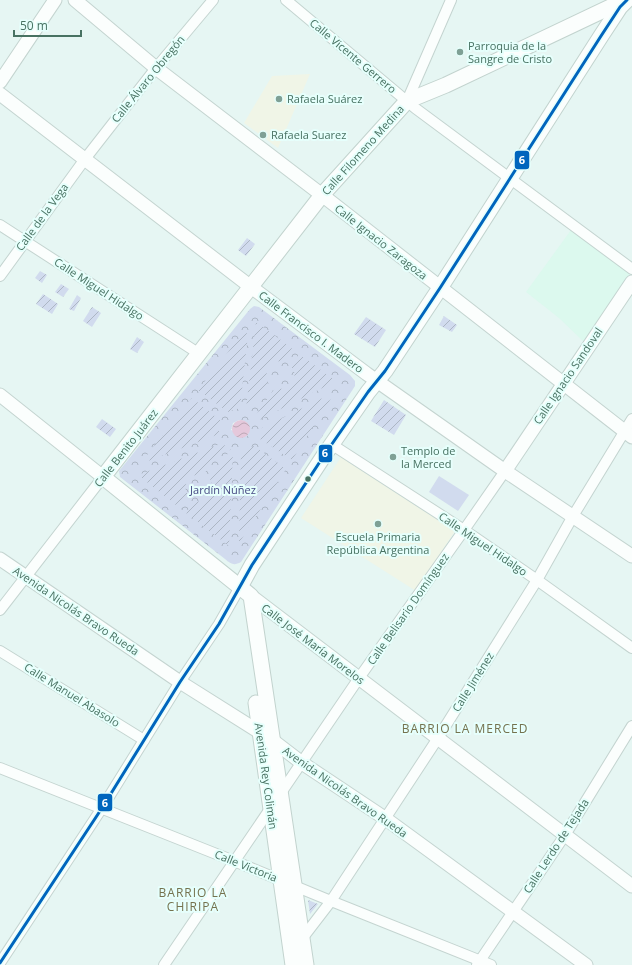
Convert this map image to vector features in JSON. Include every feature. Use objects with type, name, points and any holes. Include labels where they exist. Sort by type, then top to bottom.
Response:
[{"type":"main road","points":[[407,101],[446,85],[622,3]]},
{"type":"main road","points":[[245,592],[252,565],[331,444],[377,380],[385,372],[622,3]]},
{"type":"main road","name":"Calle Filomeno Medina","points":[[251,288],[322,195],[407,101]]},
{"type":"main road","name":"Calle Benito Juárez","points":[[103,477],[198,353],[251,288]]},
{"type":"main road","name":"Calle José María Morelos","points":[[103,477],[245,592]]},
{"type":"main road","name":"Avenida Rey Colimán","points":[[245,592],[266,736],[271,809],[287,883],[302,939],[306,965]]},
{"type":"main road","name":"Avenida Rey Colimán","points":[[266,736],[280,794],[287,883],[290,962]]},
{"type":"street","points":[[0,82],[54,0]]},
{"type":"street","name":"Calle Ignacio Zaragoza","points":[[75,0],[156,68],[322,195],[628,434]]},
{"type":"street","name":"Calle Álvaro Obregón","points":[[85,159],[156,68],[213,0]]},
{"type":"street","name":"Calle Vicente Gerrero","points":[[286,0],[407,101],[509,179],[632,269]]},
{"type":"street","name":"Calle Filomeno Medina","points":[[407,101],[451,0]]},
{"type":"street","name":"Calle Francisco I. Madero","points":[[0,94],[251,288],[504,471],[632,556]]},
{"type":"street","name":"Calle de la Vega","points":[[0,276],[85,159]]},
{"type":"street","name":"Calle Miguel Hidalgo","points":[[0,225],[198,353]]},
{"type":"street","name":"Calle Ignacio Sandoval","points":[[504,471],[632,282]]},
{"type":"street","name":"Calle José María Morelos","points":[[0,395],[103,477]]},
{"type":"street","name":"Calle Jiménez","points":[[290,962],[302,939],[331,901],[438,738],[537,580],[572,516],[628,434],[632,419]]},
{"type":"street","name":"Calle Miguel Hidalgo","points":[[331,444],[464,530],[632,648]]},
{"type":"street","name":"Calle Belisario Domínguez","points":[[164,965],[359,678],[504,471]]},
{"type":"street","name":"Calle Benito Juárez","points":[[0,610],[103,477]]},
{"type":"street","name":"Avenida Nicolás Bravo Rueda","points":[[0,559],[180,682],[266,736],[302,763],[386,819],[586,965]]},
{"type":"street","points":[[0,963],[102,808],[180,682],[219,624],[245,592]]},
{"type":"street","name":"Calle José María Morelos","points":[[245,592],[632,886]]},
{"type":"street","name":"Calle Manuel Abasolo","points":[[0,651],[144,740]]},
{"type":"street","name":"Calle Lerdo de Tejada","points":[[479,962],[565,835],[632,726]]},
{"type":"street","name":"Calle Victoria","points":[[0,768],[234,861],[479,962],[491,965]]},
{"type":"shaded area","name":"Rafaela Suárez","points":[[310,74],[278,148],[244,123],[272,76]]},
{"type":"shaded area","points":[[571,230],[629,273],[630,280],[584,342],[559,318],[526,292]]},
{"type":"shaded area","name":"Escuela Primaria República Argentina","points":[[341,457],[455,531],[416,591],[301,518]]},
{"type":"green space","points":[[247,238],[255,244],[246,256],[238,250]]},
{"type":"green space","points":[[40,271],[47,275],[42,283],[35,278]]},
{"type":"green space","points":[[61,284],[69,289],[63,297],[55,292]]},
{"type":"green space","points":[[43,294],[58,304],[52,314],[36,304]]},
{"type":"green space","points":[[77,295],[81,298],[74,311],[69,309]]},
{"type":"green space","name":"Jardín Núñez","points":[[254,306],[259,307],[350,375],[355,381],[355,386],[241,562],[234,564],[227,561],[120,477],[119,471]],"holes":[[[242,420],[245,421],[249,427],[247,436],[231,430],[233,423]]]},
{"type":"green space","points":[[92,307],[101,313],[92,327],[83,321]]},
{"type":"green space","points":[[444,316],[457,325],[452,332],[439,325]]},
{"type":"green space","points":[[366,317],[386,330],[375,347],[354,334]]},
{"type":"green space","points":[[256,322],[292,348],[284,361],[275,362],[269,367],[267,370],[268,383],[249,410],[246,409]]},
{"type":"green space","points":[[244,332],[248,334],[240,408],[228,412],[198,390]]},
{"type":"green space","points":[[137,337],[144,342],[137,353],[130,349]]},
{"type":"green space","points":[[299,354],[336,381],[259,420],[256,415],[275,388],[284,389],[292,383],[295,374],[291,366]]},
{"type":"green space","points":[[335,392],[292,460],[260,439],[262,428]]},
{"type":"green space","points":[[192,398],[221,421],[219,426],[219,434],[140,464]]},
{"type":"green space","points":[[384,400],[406,415],[394,435],[371,421]]},
{"type":"green space","points":[[102,419],[116,429],[110,437],[96,427]]},
{"type":"green space","points":[[223,443],[225,445],[204,474],[194,475],[186,483],[186,492],[189,497],[181,509],[138,475]]},
{"type":"green space","points":[[254,446],[286,469],[239,543],[241,451]]},
{"type":"green space","points":[[231,449],[233,450],[229,546],[186,513],[194,501],[203,502],[211,496],[214,487],[210,479]]},
{"type":"green space","points":[[439,476],[469,495],[458,511],[429,492]]},
{"type":"green space","points":[[308,900],[318,904],[310,914]]},
{"type":"water","points":[[237,420],[245,420],[250,425],[248,436],[245,438],[237,438],[232,433],[232,425]]},
{"type":"transit line","name":"6","points":[[0,963],[102,808],[180,682],[219,624],[252,565],[325,454],[368,392],[385,371],[440,288],[601,36],[620,7],[627,0]]},
{"type":"place","name":"Parroquia de la Sangre de Cristo","points":[[460,52]]},
{"type":"place","name":"Rafaela Suárez","points":[[279,99]]},
{"type":"place","name":"Rafaela Suarez","points":[[263,135]]},
{"type":"place","name":"Templo de la Merced","points":[[393,457]]},
{"type":"place","name":"Escuela Primaria República Argentina","points":[[378,524]]},
{"type":"district","name":"BARRIO LA MERCED","points":[[465,729]]},
{"type":"district","name":"BARRIO LA CHIRIPA","points":[[193,900]]}]
